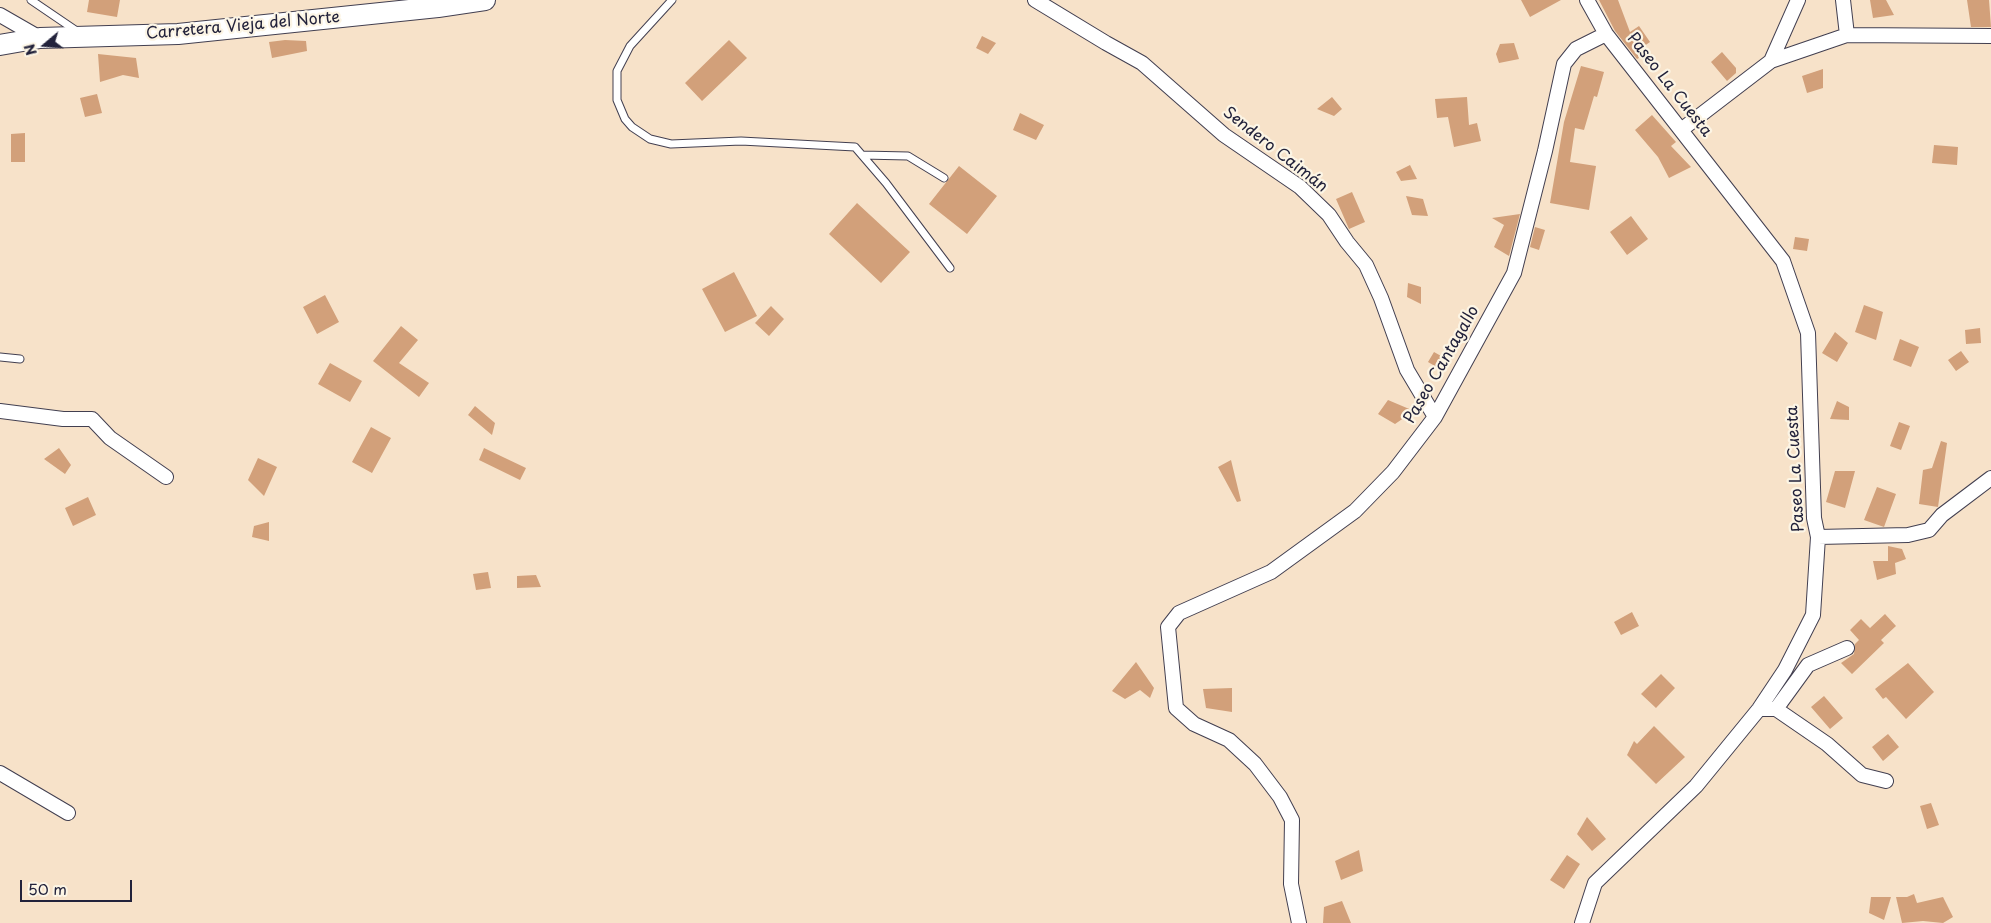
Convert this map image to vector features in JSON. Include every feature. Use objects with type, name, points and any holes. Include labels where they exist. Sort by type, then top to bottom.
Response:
[{"type":"street","name":"Carretera Vieja del Norte","points":[[0,45],[40,38],[178,34],[438,7],[485,0]]},
{"type":"street","name":"Sendero Caimán","points":[[1035,0],[1142,63],[1224,135],[1300,187],[1329,215],[1347,242],[1366,264],[1381,298],[1407,370],[1435,417]]},
{"type":"street","name":"Paseo La Cuesta","points":[[1582,923],[1595,883],[1696,786],[1759,709],[1785,670],[1813,615],[1818,538],[1814,509],[1808,333],[1783,261],[1606,34],[1587,0]]},
{"type":"street","points":[[1771,61],[1798,0]]},
{"type":"street","points":[[1843,0],[1847,34]]},
{"type":"street","points":[[0,15],[40,38]]},
{"type":"street","name":"Paseo Cantagallo","points":[[1299,923],[1291,884],[1292,820],[1280,797],[1255,764],[1229,740],[1194,724],[1176,708],[1168,627],[1180,613],[1272,572],[1355,512],[1394,472],[1435,417],[1514,274],[1564,64],[1576,49],[1606,34]]},
{"type":"street","points":[[1682,130],[1771,61],[1847,34],[1991,36]]},
{"type":"street","points":[[0,411],[62,419],[92,419],[110,438],[166,476]]},
{"type":"street","points":[[1818,538],[1908,535],[1929,530],[1942,515],[1991,478]]},
{"type":"street","points":[[1776,709],[1808,665],[1847,648]]},
{"type":"street","points":[[1759,709],[1776,709],[1827,744],[1862,775],[1886,781]]},
{"type":"street","points":[[0,773],[68,813]]},
{"type":"lane","points":[[31,0],[85,36]]},
{"type":"lane","points":[[672,0],[630,46],[616,71],[615,91],[620,110],[625,119],[640,134],[650,139],[670,144],[741,141],[855,147],[886,183],[950,268]]},
{"type":"lane","points":[[862,155],[914,158],[944,178]]},
{"type":"lane","points":[[0,357],[20,358]]},
{"type":"building","points":[[89,0],[120,0],[117,17],[87,12]]},
{"type":"building","points":[[1521,0],[1561,0],[1530,17]]},
{"type":"building","points":[[1599,0],[1618,0],[1630,32],[1639,26],[1650,42],[1637,51],[1639,58],[1637,59],[1615,31]]},
{"type":"building","points":[[1870,0],[1886,0],[1894,15],[1873,18]]},
{"type":"building","points":[[1967,0],[1989,0],[1991,27],[1971,27]]},
{"type":"building","points":[[982,36],[996,43],[988,54],[976,48]]},
{"type":"building","points":[[285,40],[306,41],[307,51],[272,58],[269,42]]},
{"type":"building","points":[[729,40],[747,58],[702,101],[685,83]]},
{"type":"building","points":[[1514,43],[1519,59],[1499,63],[1496,54],[1500,44]]},
{"type":"building","points":[[1722,52],[1736,68],[1736,73],[1727,81],[1711,62]]},
{"type":"building","points":[[98,54],[136,58],[139,78],[123,75],[100,82]]},
{"type":"building","points":[[1581,66],[1604,72],[1597,97],[1594,96],[1584,130],[1575,128],[1570,162],[1596,166],[1589,210],[1550,203],[1564,122]]},
{"type":"building","points":[[1823,69],[1823,88],[1807,93],[1802,76]]},
{"type":"building","points":[[97,94],[102,113],[85,117],[80,98]]},
{"type":"building","points":[[1332,97],[1342,109],[1334,116],[1317,109]]},
{"type":"building","points":[[1467,97],[1469,125],[1477,123],[1481,141],[1454,147],[1448,117],[1437,118],[1435,99]]},
{"type":"building","points":[[1020,113],[1044,125],[1036,140],[1013,130]]},
{"type":"building","points":[[1652,115],[1676,142],[1671,146],[1691,167],[1669,178],[1658,157],[1635,130]]},
{"type":"building","points":[[25,133],[25,162],[11,162],[11,134]]},
{"type":"building","points":[[1934,145],[1958,147],[1957,165],[1932,163]]},
{"type":"building","points":[[1410,165],[1417,179],[1401,181],[1396,172]]},
{"type":"building","points":[[959,166],[997,196],[967,234],[929,204]]},
{"type":"building","points":[[1352,192],[1365,222],[1349,229],[1336,199]]},
{"type":"building","points":[[1406,196],[1423,199],[1428,216],[1412,215]]},
{"type":"building","points":[[857,203],[910,252],[881,283],[829,234]]},
{"type":"building","points":[[1520,214],[1509,256],[1494,247],[1504,225],[1492,218]]},
{"type":"building","points":[[1631,216],[1648,239],[1627,255],[1610,232]]},
{"type":"building","points":[[1535,227],[1545,230],[1539,250],[1530,247]]},
{"type":"building","points":[[1795,237],[1809,239],[1807,251],[1793,249]]},
{"type":"building","points":[[734,272],[757,316],[725,332],[702,289]]},
{"type":"building","points":[[1408,283],[1421,287],[1421,304],[1407,297]]},
{"type":"building","points":[[325,295],[339,322],[317,334],[303,307]]},
{"type":"building","points":[[1864,305],[1883,312],[1876,340],[1855,332]]},
{"type":"building","points":[[771,306],[784,319],[769,336],[755,323]]},
{"type":"building","points":[[401,326],[418,340],[399,363],[429,383],[419,397],[373,361]]},
{"type":"building","points":[[1980,328],[1981,343],[1966,344],[1965,330]]},
{"type":"building","points":[[1835,332],[1848,343],[1837,362],[1822,353]]},
{"type":"building","points":[[1900,339],[1919,347],[1911,367],[1893,360]]},
{"type":"building","points":[[1961,351],[1969,362],[1956,371],[1948,360]]},
{"type":"building","points":[[1434,352],[1450,361],[1445,372],[1428,362]]},
{"type":"building","points":[[330,363],[362,381],[350,402],[318,384]]},
{"type":"building","points":[[1388,400],[1414,411],[1395,424],[1378,414]]},
{"type":"building","points":[[1837,401],[1849,407],[1849,420],[1830,419]]},
{"type":"building","points":[[475,406],[495,423],[492,435],[468,415]]},
{"type":"building","points":[[1899,422],[1910,426],[1901,450],[1890,446]]},
{"type":"building","points":[[371,427],[391,438],[372,473],[352,462]]},
{"type":"building","points":[[1941,441],[1947,443],[1938,507],[1919,504],[1923,470],[1932,468]]},
{"type":"building","points":[[59,448],[71,465],[65,474],[44,459]]},
{"type":"building","points":[[484,448],[526,468],[520,480],[479,460]]},
{"type":"building","points":[[258,458],[277,467],[264,496],[248,480]]},
{"type":"building","points":[[1231,460],[1241,501],[1237,502],[1218,467]]},
{"type":"building","points":[[1835,471],[1855,471],[1845,508],[1826,502]]},
{"type":"building","points":[[1877,487],[1896,494],[1884,527],[1864,520]]},
{"type":"building","points":[[88,497],[96,515],[73,526],[65,508]]},
{"type":"building","points":[[269,522],[269,541],[252,537],[254,526]]},
{"type":"building","points":[[1888,546],[1902,549],[1906,559],[1895,563],[1896,574],[1877,580],[1873,561],[1888,561]]},
{"type":"building","points":[[488,572],[491,588],[476,590],[473,574]]},
{"type":"building","points":[[536,575],[541,587],[517,588],[517,576]]},
{"type":"building","points":[[1632,612],[1639,626],[1621,635],[1614,622]]},
{"type":"building","points":[[1885,614],[1896,626],[1881,640],[1884,643],[1852,674],[1841,663],[1854,654],[1855,644],[1859,640],[1850,630],[1861,619],[1870,628]]},
{"type":"building","points":[[1136,662],[1154,688],[1150,698],[1140,690],[1125,699],[1112,691]]},
{"type":"building","points":[[1908,663],[1934,692],[1906,719],[1886,697],[1883,699],[1875,689]]},
{"type":"building","points":[[1661,674],[1675,688],[1656,708],[1641,694]]},
{"type":"building","points":[[1232,688],[1232,712],[1206,708],[1203,689]]},
{"type":"building","points":[[1824,696],[1843,718],[1830,729],[1811,707]]},
{"type":"building","points":[[1654,726],[1685,757],[1656,784],[1627,755],[1634,741],[1637,744]]},
{"type":"building","points":[[1888,734],[1899,747],[1883,761],[1872,747]]},
{"type":"building","points":[[1931,803],[1939,825],[1927,829],[1920,806]]},
{"type":"building","points":[[1587,817],[1606,839],[1592,851],[1577,834]]},
{"type":"building","points":[[1359,850],[1363,871],[1341,880],[1335,861]]},
{"type":"building","points":[[1567,855],[1580,864],[1564,889],[1550,880]]},
{"type":"building","points":[[1914,894],[1917,903],[1943,897],[1953,917],[1943,923],[1923,921],[1902,923],[1896,897],[1907,897]]},
{"type":"building","points":[[1871,897],[1891,897],[1884,920],[1869,913]]},
{"type":"building","points":[[1342,901],[1351,923],[1323,923],[1324,907]]}]
